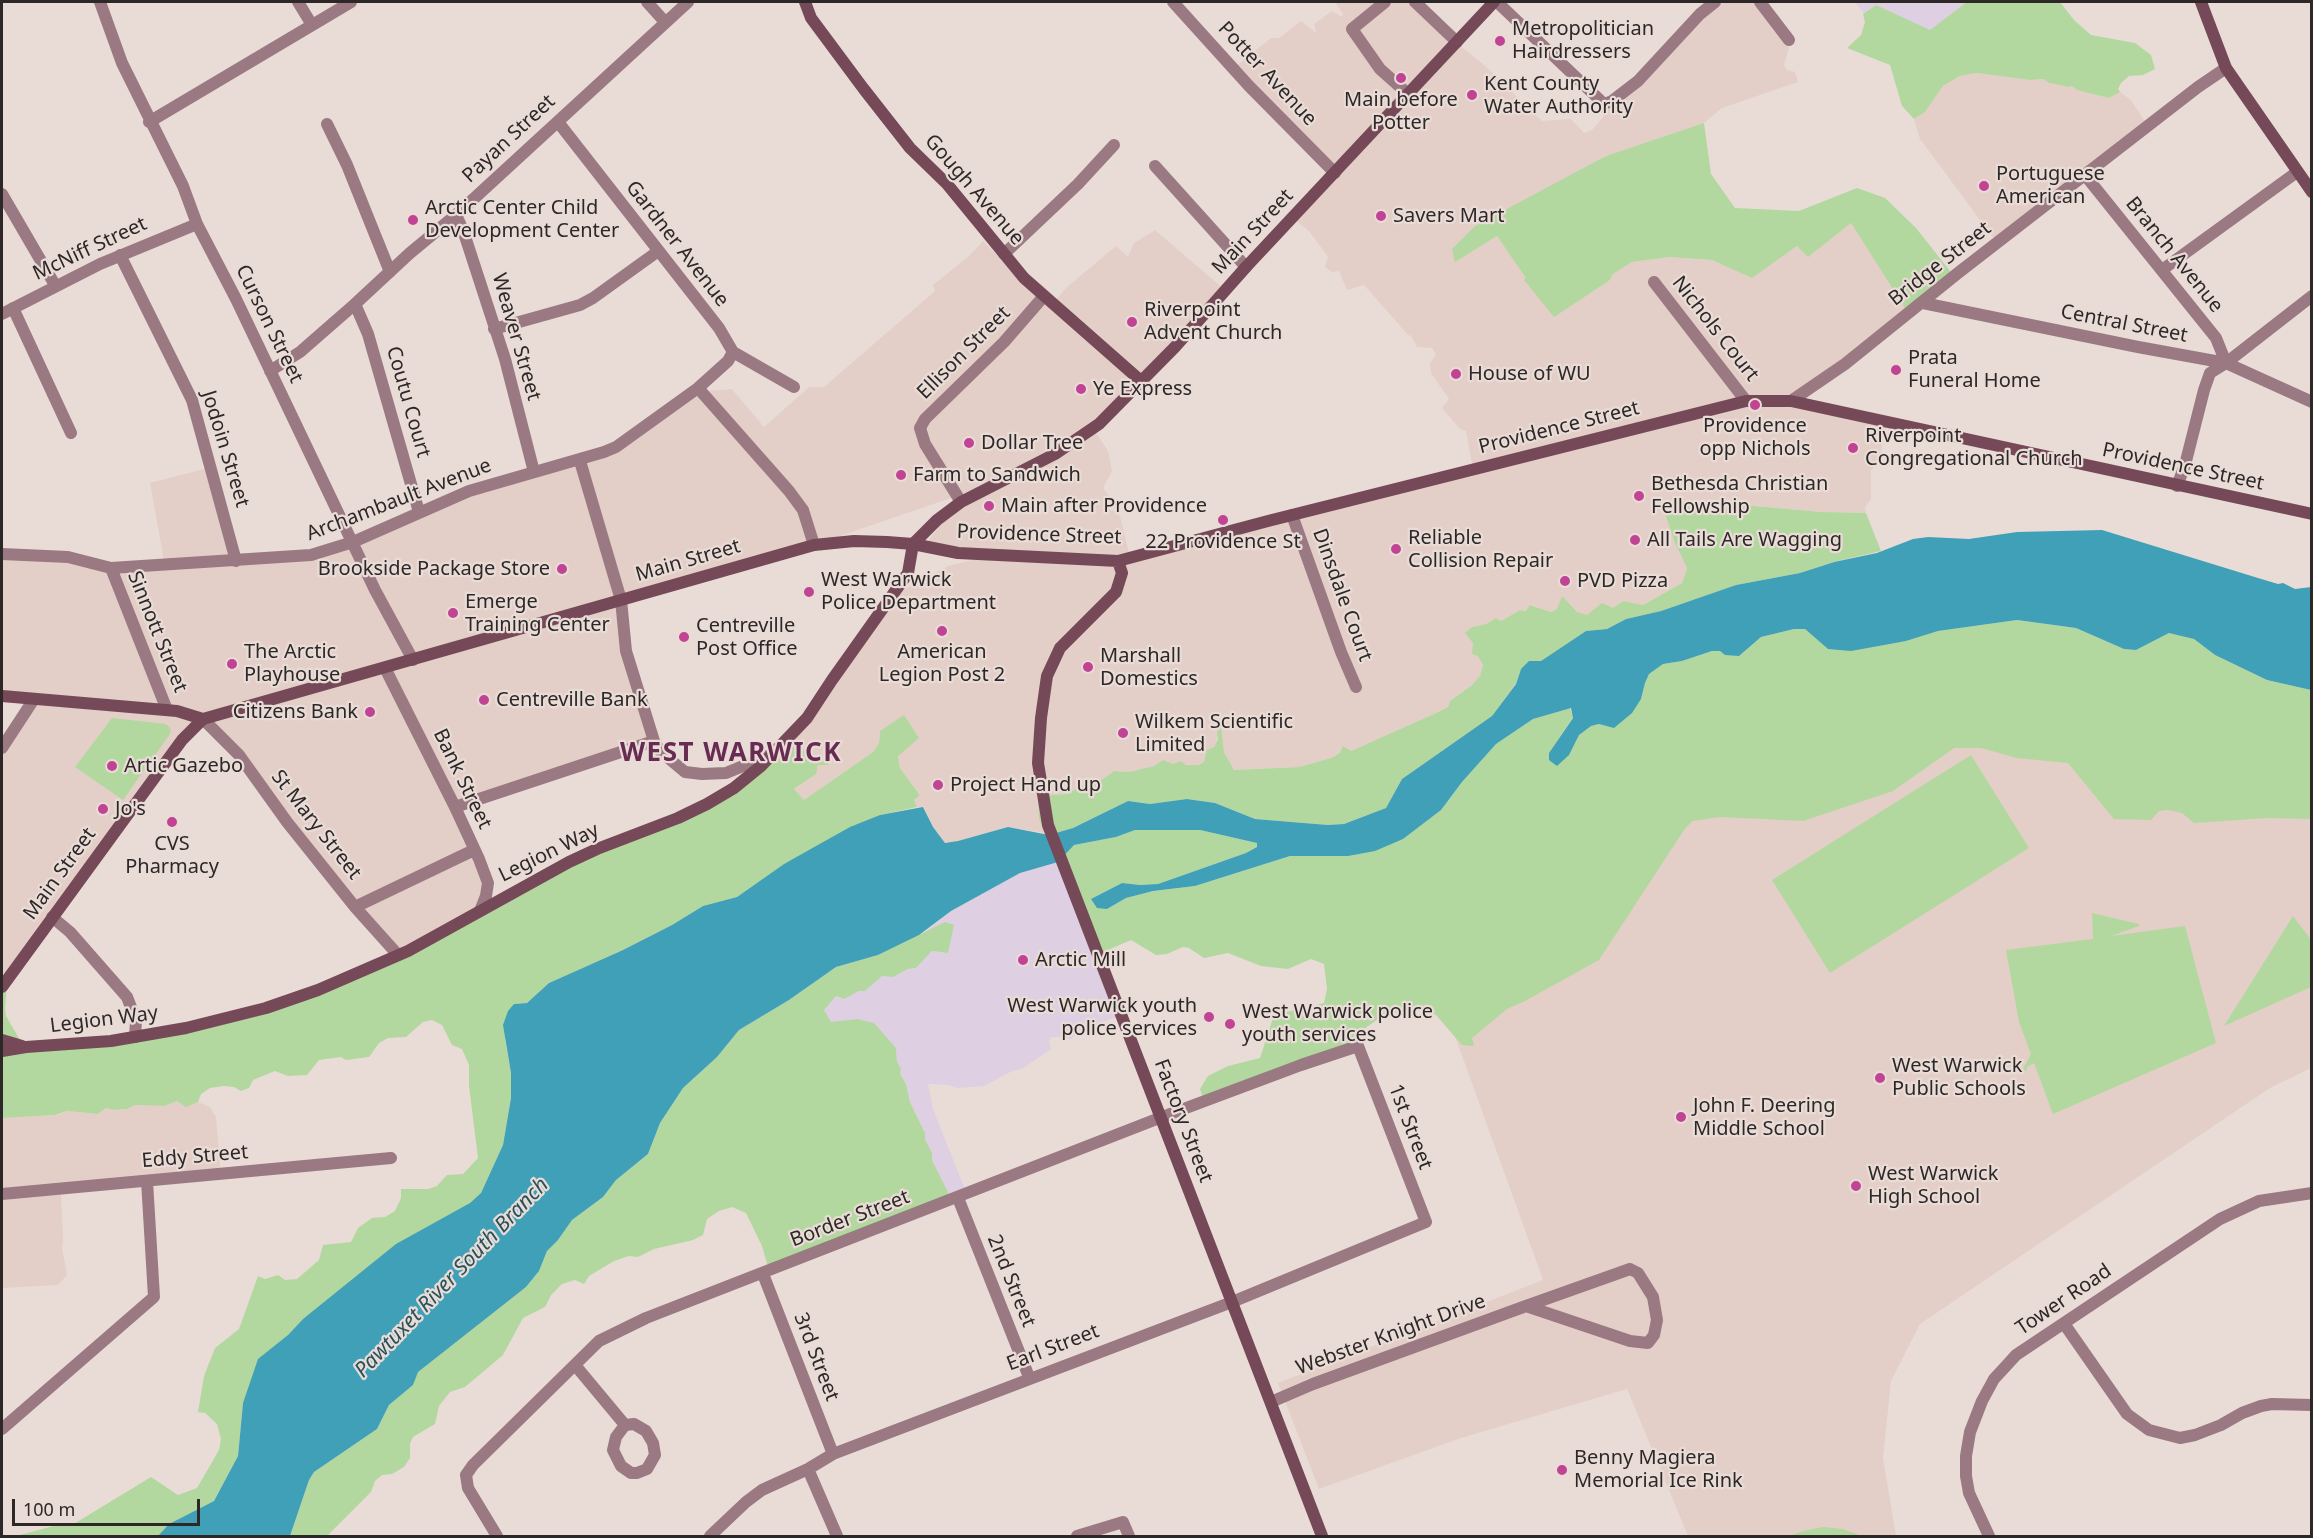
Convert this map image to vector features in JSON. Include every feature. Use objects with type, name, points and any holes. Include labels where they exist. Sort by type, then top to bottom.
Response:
[{"type":"main road","name":"Gough Avenue","points":[[805,2],[815,24],[863,88],[910,147],[947,184],[1024,278],[1141,381]]},
{"type":"main road","name":"Main Street","points":[[961,502],[1055,454],[1099,424],[1496,2]]},
{"type":"main road","points":[[2201,2],[2226,69],[2312,192]]},
{"type":"main road","name":"Providence Street","points":[[814,545],[854,541],[913,544],[958,553],[1118,561],[1746,401],[1791,401],[2312,514]]},
{"type":"main road","points":[[913,544],[937,520],[961,502]]},
{"type":"main road","name":"Legion Way","points":[[2,1051],[135,1037],[186,1028],[266,1008],[339,981],[398,955],[569,862],[707,804],[734,788],[761,766],[807,718],[909,573],[913,544]]},
{"type":"main road","name":"Main Street","points":[[2,987],[181,741],[203,719],[814,545]]},
{"type":"main road","name":"Factory Street","points":[[1118,561],[1122,573],[1116,592],[1060,648],[1047,676],[1038,763],[1048,825],[1322,1536]]},
{"type":"main road","points":[[2,696],[167,710],[203,719]]},
{"type":"main road","name":"Legion Way","points":[[2,1040],[26,1047]]},
{"type":"street","name":"Curson Street","points":[[100,2],[122,63],[149,122],[183,186],[197,224],[375,590],[412,660]]},
{"type":"street","points":[[298,2],[312,25]]},
{"type":"street","points":[[149,122],[351,2]]},
{"type":"street","points":[[647,2],[665,22]]},
{"type":"street","name":"Payan Street","points":[[270,371],[300,352],[456,215],[688,2]]},
{"type":"street","name":"Potter Avenue","points":[[1173,2],[1250,86],[1335,173]]},
{"type":"street","points":[[1385,2],[1352,29],[1380,69],[1408,94]]},
{"type":"street","points":[[1415,2],[1457,42]]},
{"type":"street","points":[[1496,2],[1604,104],[1612,101],[1638,81],[1700,14],[1715,2]]},
{"type":"street","points":[[1760,2],[1790,40]]},
{"type":"street","name":"Bridge Street","points":[[1791,401],[1845,364],[1958,273],[2198,87],[2226,69]]},
{"type":"street","name":"Gardner Avenue","points":[[558,122],[718,328],[733,352]]},
{"type":"street","points":[[327,124],[390,272]]},
{"type":"street","points":[[1004,254],[1078,184],[1114,146]]},
{"type":"street","points":[[1155,166],[1246,267]]},
{"type":"street","points":[[2162,270],[2297,172]]},
{"type":"street","name":"Branch Avenue","points":[[2085,175],[2216,339],[2226,363]]},
{"type":"street","points":[[2,194],[55,285]]},
{"type":"street","name":"Weaver Street","points":[[456,215],[477,269],[505,359],[534,472]]},
{"type":"street","name":"McNiff Street","points":[[7,311],[55,285],[120,255],[197,224]]},
{"type":"street","points":[[494,329],[580,305],[657,252]]},
{"type":"street","name":"Jodoin Street","points":[[120,255],[192,400],[236,561]]},
{"type":"street","name":"Nichols Court","points":[[1654,282],[1746,401]]},
{"type":"street","name":"Ellison Street","points":[[961,502],[925,444],[920,428],[925,419],[1005,342],[1044,296]]},
{"type":"street","points":[[2177,486],[2210,373],[2312,296]]},
{"type":"street","name":"Central Street","points":[[1923,303],[2138,348],[2226,363],[2312,402]]},
{"type":"street","name":"Coutu Court","points":[[355,304],[368,334],[419,512]]},
{"type":"street","points":[[7,311],[71,433]]},
{"type":"street","points":[[794,387],[733,352],[728,361],[698,388],[789,491],[803,510],[814,545]]},
{"type":"street","name":"Archambault Avenue","points":[[2,554],[68,558],[111,568],[311,555],[353,542],[469,491],[580,461],[616,447],[698,388]]},
{"type":"street","points":[[580,461],[621,600],[626,651],[654,741],[660,751],[685,771],[702,774],[726,773],[772,754]]},
{"type":"street","name":"Dinsdale Court","points":[[1292,515],[1341,652],[1356,687]]},
{"type":"street","name":"Sinnott Street","points":[[111,568],[167,710]]},
{"type":"street","name":"Bank Street","points":[[385,668],[455,807],[488,883],[480,911]]},
{"type":"street","points":[[2,748],[34,699]]},
{"type":"street","name":"St Mary Street","points":[[203,719],[239,755],[287,822],[355,907],[398,955]]},
{"type":"street","points":[[455,807],[654,741]]},
{"type":"street","points":[[355,907],[474,850]]},
{"type":"street","points":[[52,917],[70,932],[127,997],[136,1020],[135,1037]]},
{"type":"street","name":"Border Street","points":[[497,1536],[468,1488],[466,1475],[473,1465],[599,1341],[646,1318],[1161,1118],[1358,1046]]},
{"type":"street","name":"1st Street","points":[[1358,1046],[1426,1222]]},
{"type":"street","name":"Eddy Street","points":[[2,1194],[391,1158]]},
{"type":"street","points":[[2,1430],[154,1297],[147,1181]]},
{"type":"street","name":"Tower Road","points":[[1989,1536],[1977,1514],[1967,1482],[1966,1456],[1970,1432],[1982,1401],[1994,1379],[2016,1355],[2220,1219],[2259,1201],[2312,1193]]},
{"type":"street","name":"2nd Street","points":[[958,1198],[1029,1377]]},
{"type":"street","name":"Earl Street","points":[[710,1536],[762,1490],[808,1469],[833,1454],[1029,1377],[1232,1302],[1426,1222]]},
{"type":"street","name":"Webster Knight Drive","points":[[1270,1402],[1313,1384],[1526,1306],[1630,1269],[1638,1273],[1653,1297],[1657,1320],[1654,1335],[1648,1343],[1630,1341],[1526,1306]]},
{"type":"street","name":"3rd Street","points":[[763,1274],[833,1454]]},
{"type":"street","points":[[2065,1324],[2127,1414],[2149,1430],[2187,1437],[2221,1425],[2242,1413],[2261,1406],[2312,1405]]},
{"type":"street","points":[[575,1365],[625,1425]]},
{"type":"street","points":[[808,1469],[837,1536]]},
{"type":"street","points":[[1077,1536],[1123,1522],[1129,1536]]},
{"type":"shaded area","points":[[1335,2],[1415,2],[1542,121],[1571,119],[1584,133],[1592,130],[1603,117],[1606,103],[1716,2],[1755,2],[1789,48],[1784,65],[1787,70],[1795,72],[1798,82],[1722,108],[1704,123],[1676,134],[1605,156],[1455,262],[1497,236],[1554,316],[1610,280],[1613,274],[1632,262],[1670,257],[1712,260],[1752,277],[1797,246],[1808,256],[1851,223],[1908,313],[1799,396],[1886,424],[1879,463],[1871,470],[1871,499],[1865,507],[1866,513],[1822,512],[1743,505],[1717,511],[1695,503],[1664,511],[1687,568],[1682,583],[1643,605],[1623,601],[1613,608],[1587,615],[1557,609],[1551,612],[1531,605],[1526,611],[1520,610],[1501,621],[1496,618],[1486,624],[1472,627],[1466,633],[1483,665],[1480,676],[1450,701],[1448,707],[1436,713],[1351,751],[1299,767],[1234,770],[1224,752],[1221,728],[1214,747],[1204,762],[1197,765],[1173,764],[1163,760],[1154,766],[1129,772],[1114,771],[1100,781],[1088,782],[1067,794],[1038,796],[1045,833],[1008,827],[945,843],[933,827],[924,807],[917,807],[914,800],[920,794],[900,768],[898,756],[880,731],[879,743],[873,752],[804,800],[794,790],[815,774],[818,765],[827,760],[815,762],[791,737],[901,591],[948,566],[981,558],[927,543],[957,501],[954,497],[837,537],[618,602],[653,735],[461,806],[488,878],[484,902],[398,954],[247,770],[212,718],[183,740],[2,988],[2,750],[31,705],[2,695],[2,553],[108,565],[164,561],[150,483],[212,467],[238,561],[306,555],[466,491],[613,449],[697,389],[707,391],[732,389],[764,427],[809,387],[824,387],[935,291],[933,285],[969,256],[983,241],[996,254],[1004,254],[1054,302],[1067,287],[1116,246],[1128,257],[1134,243],[1155,230],[1225,290],[1093,428],[1108,451],[1112,471],[1103,488],[1110,497],[1106,502],[1110,510],[1116,511],[1120,516],[1129,553],[1473,469],[1466,431],[1460,429],[1442,408],[1449,399],[1431,373],[1430,363],[1436,355],[1432,348],[1417,347],[1411,336],[1364,285],[1347,290],[1339,271],[1332,272],[1325,267],[1328,257],[1309,231],[1294,219],[1334,175],[1235,67],[1271,38],[1279,38],[1301,21],[1316,33],[1314,24],[1332,11],[1342,17],[1343,14]]},
{"type":"shaded area","points":[[1855,2],[1967,2],[1930,31],[1876,5],[1864,13]]},
{"type":"shaded area","points":[[1977,73],[2030,80],[2043,79],[2049,83],[2072,86],[2109,98],[2120,92],[2131,100],[2148,126],[1997,243],[1920,139],[1914,119],[1925,112],[1943,86],[1960,76]]},
{"type":"shaded area","name":"West Warwick Public Schools","points":[[1610,712],[2312,756],[2311,1068],[2270,1088],[1920,1324],[1891,1381],[1883,1458],[1896,1536],[1688,1536],[1627,1389],[1461,1438],[1319,1489],[1278,1383],[1543,1280],[1456,1039],[1330,863]]},
{"type":"shaded area","points":[[1056,862],[1116,1017],[1100,1023],[1082,1035],[1077,1033],[1070,1040],[1065,1037],[1051,1037],[1049,1041],[1051,1049],[1022,1069],[1012,1071],[984,1086],[958,1088],[928,1084],[933,1109],[966,1192],[951,1198],[932,1160],[925,1133],[910,1102],[906,1084],[900,1074],[896,1047],[857,1019],[831,1023],[824,1010],[836,996],[844,999],[859,991],[865,991],[882,976],[893,977],[916,968],[932,951],[945,953],[926,931],[951,911],[1020,873]]},
{"type":"shaded area","points":[[177,1101],[186,1106],[198,1102],[210,1107],[216,1117],[221,1175],[61,1194],[62,1248],[67,1275],[58,1285],[2,1288],[2,1118],[58,1115],[67,1111],[98,1114],[106,1108],[113,1110],[127,1109],[135,1105],[164,1106]]},
{"type":"green space","points":[[1967,2],[2060,2],[2074,20],[2091,35],[2135,43],[2151,55],[2155,69],[2143,75],[2129,76],[2121,83],[2118,89],[2120,92],[2109,98],[2077,90],[2072,86],[2049,83],[2043,79],[2030,80],[1977,73],[1960,76],[1943,86],[1925,112],[1914,119],[1902,106],[1890,65],[1847,48],[1861,35],[1865,22],[1863,14],[1876,5],[1930,30]]},
{"type":"green space","points":[[1704,123],[1711,174],[1735,208],[1799,211],[1857,188],[1885,198],[1916,228],[1954,276],[1908,313],[1851,223],[1808,257],[1797,246],[1752,278],[1712,260],[1670,257],[1632,262],[1613,274],[1610,280],[1554,317],[1524,280],[1526,278],[1497,236],[1455,262],[1452,249],[1475,226],[1606,156]]},
{"type":"green space","points":[[1672,503],[1695,503],[1717,511],[1743,505],[1822,512],[1866,513],[1881,551],[1833,562],[1800,573],[1736,585],[1661,611],[1626,619],[1607,629],[1586,631],[1541,661],[1521,669],[1516,683],[1492,716],[1402,779],[1386,808],[1344,824],[1328,825],[1255,819],[1215,803],[1187,799],[1150,804],[1128,801],[1073,828],[1049,835],[1045,833],[1039,818],[1038,796],[1067,794],[1088,782],[1100,781],[1114,771],[1129,772],[1154,766],[1163,760],[1173,764],[1181,761],[1186,765],[1198,765],[1204,762],[1207,750],[1214,747],[1218,739],[1217,732],[1221,727],[1224,752],[1234,770],[1299,767],[1331,758],[1340,753],[1343,746],[1351,751],[1436,713],[1448,707],[1450,701],[1480,676],[1483,665],[1478,656],[1472,654],[1473,643],[1465,633],[1472,627],[1486,624],[1496,618],[1501,621],[1520,610],[1526,611],[1530,605],[1551,612],[1557,609],[1562,596],[1577,612],[1587,615],[1602,603],[1613,608],[1623,601],[1643,605],[1682,583],[1687,568],[1664,511]]},
{"type":"green space","points":[[2017,620],[2076,628],[2124,649],[2136,650],[2169,633],[2181,635],[2194,639],[2215,655],[2267,680],[2311,690],[2311,819],[2268,818],[2194,823],[2182,813],[2168,810],[2159,811],[2151,820],[2114,819],[2068,763],[2017,758],[1981,748],[1954,748],[1893,791],[1803,821],[1720,817],[1692,821],[1599,960],[1507,1009],[1472,1038],[1474,1046],[1462,1045],[1436,1015],[1416,1006],[1380,1018],[1358,1033],[1355,1043],[1205,1104],[1200,1089],[1208,1076],[1228,1066],[1260,1058],[1274,1015],[1324,1003],[1327,989],[1324,964],[1311,959],[1288,969],[1261,966],[1228,953],[1204,958],[1189,948],[1183,947],[1167,954],[1156,955],[1131,940],[1094,956],[1060,858],[1074,845],[1116,837],[1135,830],[1200,830],[1257,843],[1257,847],[1246,853],[1158,884],[1122,883],[1091,899],[1107,909],[1126,898],[1153,891],[1195,886],[1290,856],[1348,856],[1403,839],[1441,810],[1496,744],[1533,719],[1570,708],[1573,717],[1549,753],[1569,755],[1579,735],[1591,726],[1599,724],[1614,728],[1641,699],[1649,674],[1663,664],[1682,661],[1712,651],[1739,656],[1761,637],[1794,629],[1805,629],[1828,649],[1906,641],[1938,631]]},
{"type":"green space","points":[[904,715],[919,738],[898,756],[900,768],[920,795],[914,800],[917,807],[880,815],[784,864],[737,897],[703,906],[623,950],[549,983],[527,1003],[514,1004],[505,1040],[511,1073],[511,1098],[503,1145],[481,1193],[470,1203],[303,1319],[288,1335],[243,1403],[238,1456],[214,1501],[169,1524],[158,1536],[16,1536],[61,1524],[72,1525],[151,1477],[178,1495],[197,1488],[219,1450],[221,1439],[217,1424],[205,1413],[198,1412],[204,1376],[215,1348],[239,1329],[258,1276],[265,1279],[278,1275],[285,1280],[297,1279],[319,1260],[323,1245],[351,1242],[358,1228],[372,1218],[385,1217],[395,1211],[401,1198],[401,1189],[428,1189],[437,1186],[447,1175],[463,1174],[478,1158],[469,1086],[469,1065],[462,1049],[452,1045],[442,1025],[432,1020],[423,1022],[406,1037],[388,1038],[379,1043],[369,1057],[319,1060],[307,1075],[288,1076],[275,1071],[253,1080],[249,1088],[241,1091],[234,1087],[224,1086],[210,1088],[201,1094],[198,1102],[186,1107],[177,1101],[164,1106],[135,1105],[127,1109],[113,1110],[106,1108],[98,1114],[67,1111],[55,1115],[2,1118],[2,988],[7,983],[6,1016],[23,1045],[179,1029],[365,972],[576,859],[708,805],[791,737],[815,762],[827,760],[829,765],[818,765],[816,774],[794,789],[804,800],[873,752],[879,743],[880,731]]},
{"type":"green space","points":[[112,718],[166,724],[171,729],[170,734],[123,800],[75,767]]},
{"type":"green space","points":[[1971,755],[2029,848],[1830,973],[1772,880]]},
{"type":"green space","points":[[2092,913],[2139,924],[2139,926],[2111,936],[2185,926],[2216,1043],[2053,1114],[2034,1063],[2027,1067],[2026,1071],[2023,1069],[2031,1054],[2019,1022],[2006,950],[2093,939]]},
{"type":"green space","points":[[2293,916],[2311,940],[2311,987],[2224,1026]]},
{"type":"green space","points":[[945,922],[954,925],[948,953],[932,951],[916,968],[908,969],[893,977],[882,976],[865,991],[859,991],[844,999],[836,996],[824,1010],[831,1022],[857,1019],[874,1023],[896,1048],[900,1074],[906,1084],[910,1102],[925,1133],[932,1160],[951,1198],[769,1270],[762,1246],[746,1213],[732,1207],[719,1211],[707,1219],[703,1235],[693,1240],[654,1249],[638,1257],[629,1256],[614,1261],[589,1276],[584,1284],[575,1280],[562,1284],[551,1295],[545,1307],[523,1318],[503,1355],[465,1387],[450,1392],[439,1406],[435,1424],[413,1437],[410,1444],[410,1458],[404,1467],[392,1474],[382,1475],[375,1481],[371,1492],[327,1536],[290,1536],[309,1480],[314,1472],[377,1429],[389,1405],[413,1385],[417,1372],[526,1287],[539,1271],[547,1251],[572,1220],[603,1197],[616,1180],[648,1154],[660,1123],[683,1088],[717,1057],[739,1030],[789,1000],[836,967],[878,955]]},
{"type":"green space","points":[[1823,1527],[1843,1529],[1862,1536],[1789,1536]]},
{"type":"water","name":"Pawtuxet River South Branch","points":[[2102,530],[2278,584],[2283,583],[2295,589],[2311,587],[2311,690],[2267,680],[2215,655],[2194,639],[2169,633],[2136,650],[2124,649],[2076,628],[2017,620],[1938,631],[1906,641],[1851,651],[1828,649],[1805,629],[1794,629],[1761,637],[1739,656],[1712,651],[1682,661],[1663,664],[1649,674],[1641,699],[1632,713],[1614,728],[1599,724],[1591,726],[1579,735],[1569,755],[1557,766],[1549,760],[1549,753],[1573,718],[1571,708],[1533,719],[1496,744],[1441,810],[1403,839],[1375,851],[1348,856],[1290,856],[1195,886],[1153,891],[1126,898],[1107,909],[1097,908],[1091,899],[1122,883],[1158,884],[1246,853],[1257,847],[1257,843],[1200,830],[1135,830],[1116,837],[1074,845],[1058,862],[1020,873],[951,911],[919,935],[878,955],[836,967],[789,1000],[739,1030],[717,1057],[683,1088],[660,1123],[648,1154],[616,1180],[603,1197],[572,1220],[547,1251],[539,1271],[526,1287],[418,1372],[413,1385],[389,1405],[377,1429],[314,1472],[309,1480],[290,1536],[158,1536],[169,1524],[214,1501],[238,1456],[243,1403],[258,1359],[288,1335],[303,1319],[396,1244],[470,1203],[481,1193],[503,1145],[511,1098],[511,1073],[503,1025],[508,1011],[514,1004],[527,1003],[549,983],[623,950],[703,906],[737,897],[784,864],[850,827],[880,815],[923,807],[933,827],[945,843],[1008,827],[1049,835],[1073,828],[1128,801],[1150,804],[1187,799],[1215,803],[1255,819],[1328,825],[1344,824],[1386,808],[1402,779],[1492,716],[1516,684],[1521,669],[1529,661],[1541,661],[1586,631],[1607,629],[1626,619],[1661,611],[1736,585],[1800,573],[1834,562],[1877,553],[1913,539],[1928,537],[1969,539],[2017,532]]},
{"type":"place","name":"Metropolitician Hairdressers","points":[[1500,41]]},
{"type":"place","name":"Main before Potter","points":[[1401,78]]},
{"type":"place","name":"Kent County Water Authority","points":[[1472,95]]},
{"type":"place","name":"Portuguese American","points":[[1984,186]]},
{"type":"place","name":"Savers Mart","points":[[1381,216]]},
{"type":"place","name":"Arctic Center Child Development Center","points":[[413,220]]},
{"type":"place","name":"Riverpoint Advent Church","points":[[1132,322]]},
{"type":"place","name":"Prata Funeral Home","points":[[1896,370]]},
{"type":"place","name":"House of WU","points":[[1456,374]]},
{"type":"place","name":"Ye Express","points":[[1081,389]]},
{"type":"place","name":"Providence opp Nichols","points":[[1755,405]]},
{"type":"place","name":"Dollar Tree","points":[[969,443]]},
{"type":"place","name":"Riverpoint Congregational Church","points":[[1853,448]]},
{"type":"place","name":"Farm to Sandwich","points":[[901,475]]},
{"type":"place","name":"Bethesda Christian Fellowship","points":[[1639,496]]},
{"type":"place","name":"Main after Providence","points":[[989,506]]},
{"type":"place","name":"22 Providence St","points":[[1223,520]]},
{"type":"place","name":"All Tails Are Wagging","points":[[1635,540]]},
{"type":"place","name":"Reliable Collision Repair","points":[[1396,549]]},
{"type":"place","name":"Brookside Package Store","points":[[562,569]]},
{"type":"place","name":"PVD Pizza","points":[[1565,581]]},
{"type":"place","name":"West Warwick Police Department","points":[[809,592]]},
{"type":"place","name":"Emerge Training Center","points":[[453,613]]},
{"type":"place","name":"American Legion Post 2","points":[[942,631]]},
{"type":"place","name":"Centreville Post Office","points":[[684,637]]},
{"type":"place","name":"The Arctic Playhouse","points":[[232,664]]},
{"type":"place","name":"Marshall Domestics","points":[[1088,667]]},
{"type":"place","name":"Centreville Bank","points":[[484,700]]},
{"type":"place","name":"Citizens Bank","points":[[370,712]]},
{"type":"place","name":"Wilkem Scientific Limited","points":[[1123,733]]},
{"type":"place","name":"Artic Gazebo","points":[[112,766]]},
{"type":"place","name":"Project Hand up","points":[[938,785]]},
{"type":"place","name":"Jo's","points":[[103,809]]},
{"type":"place","name":"CVS Pharmacy","points":[[172,822]]},
{"type":"place","name":"Arctic Mill","points":[[1023,960]]},
{"type":"place","name":"West Warwick youth police services","points":[[1209,1017]]},
{"type":"place","name":"West Warwick police youth services","points":[[1230,1024]]},
{"type":"place","name":"West Warwick Public Schools","points":[[1880,1078]]},
{"type":"place","name":"John F. Deering Middle School","points":[[1681,1117]]},
{"type":"place","name":"West Warwick High School","points":[[1856,1186]]},
{"type":"place","name":"Benny Magiera Memorial Ice Rink","points":[[1562,1470]]},
{"type":"district","name":"WEST WARWICK","points":[[731,754]]}]
